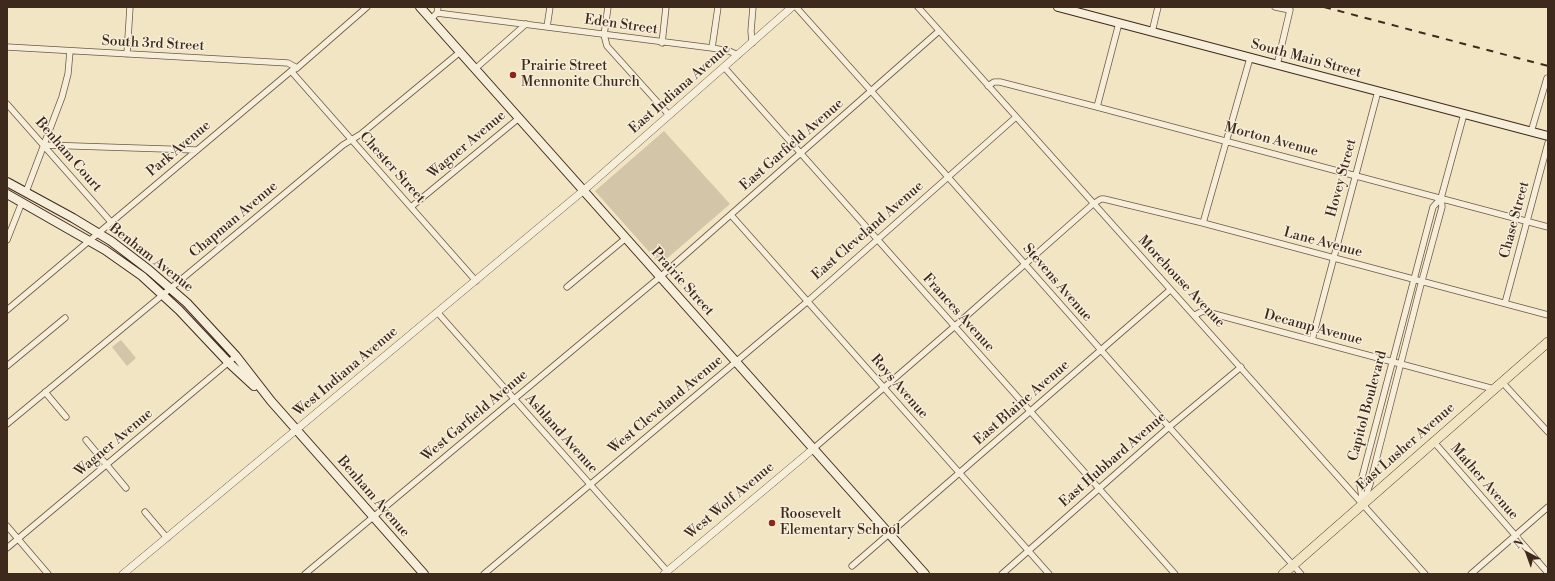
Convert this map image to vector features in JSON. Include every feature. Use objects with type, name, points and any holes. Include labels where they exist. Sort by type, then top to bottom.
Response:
[{"type":"main road","name":"Prairie Street","points":[[420,7],[925,574]]},
{"type":"main road","name":"South Main Street","points":[[1058,7],[1548,136]]},
{"type":"main road","name":"Benham Avenue","points":[[7,182],[98,233],[135,259],[170,288],[207,324],[236,356],[271,401],[424,574]]},
{"type":"main road","name":"Benham Avenue","points":[[7,194],[124,263],[163,294],[228,362],[271,401]]},
{"type":"main road","name":"East Lusher Avenue","points":[[1283,574],[1548,342]]},
{"type":"street","points":[[127,54],[130,7]]},
{"type":"street","name":"Park Avenue","points":[[7,310],[196,150],[249,108],[291,71],[297,68],[367,7]]},
{"type":"street","points":[[547,26],[550,7]]},
{"type":"street","points":[[608,7],[604,35],[608,46],[669,115]]},
{"type":"street","points":[[662,43],[666,7]]},
{"type":"street","points":[[712,48],[718,7]]},
{"type":"street","points":[[752,43],[751,31],[754,7]]},
{"type":"street","name":"East Indiana Avenue","points":[[584,190],[792,7]]},
{"type":"street","name":"Stevens Avenue","points":[[796,7],[1301,574]]},
{"type":"street","name":"Morehouse Avenue","points":[[918,7],[1425,574]]},
{"type":"street","points":[[1152,32],[1158,7]]},
{"type":"street","points":[[1275,7],[1290,10],[1277,65]]},
{"type":"street","name":"Eden Street","points":[[431,19],[438,10],[604,35],[712,48],[729,51],[738,55]]},
{"type":"street","points":[[1097,107],[1119,23]]},
{"type":"street","points":[[475,69],[526,24]]},
{"type":"street","name":"East Garfield Avenue","points":[[660,277],[731,216],[939,31]]},
{"type":"street","name":"South 3rd Street","points":[[7,47],[288,63],[297,68]]},
{"type":"street","points":[[26,192],[62,97],[68,74],[70,51]]},
{"type":"street","name":"Chapman Avenue","points":[[7,424],[343,145],[361,134],[460,52]]},
{"type":"street","points":[[1203,223],[1250,58]]},
{"type":"street","name":"Frances Avenue","points":[[724,67],[876,240],[955,326],[1175,574]]},
{"type":"street","name":"Chester Street","points":[[291,71],[476,281]]},
{"type":"street","points":[[1531,132],[1547,78]]},
{"type":"street","name":"Morton Avenue","points":[[988,86],[994,82],[1000,82],[1226,140],[1548,227]]},
{"type":"street","name":"Hovey Street","points":[[1312,340],[1378,91]]},
{"type":"street","name":"Benham Court","points":[[7,104],[111,222]]},
{"type":"street","name":"Capitol Boulevard","points":[[1363,504],[1370,484],[1442,207],[1441,198],[1464,114]]},
{"type":"street","name":"East Cleveland Avenue","points":[[736,362],[808,301],[1016,117]]},
{"type":"street","name":"Wagner Avenue","points":[[412,207],[519,118]]},
{"type":"street","name":"Chase Street","points":[[1505,303],[1526,220],[1548,143]]},
{"type":"street","points":[[44,145],[196,150]]},
{"type":"street","name":"West Indiana Avenue","points":[[123,574],[584,190]]},
{"type":"street","name":"Lane Avenue","points":[[1093,204],[1097,200],[1104,198],[1548,315]]},
{"type":"street","name":"Capitol Boulevard","points":[[1363,504],[1360,485],[1434,207],[1441,198]]},
{"type":"street","points":[[7,240],[22,202]]},
{"type":"street","points":[[813,448],[884,388],[1093,204]]},
{"type":"street","name":"Roys Avenue","points":[[731,216],[1049,574]]},
{"type":"street","points":[[567,287],[626,238]]},
{"type":"street","name":"West Garfield Avenue","points":[[305,574],[660,277]]},
{"type":"street","name":"East Blaine Avenue","points":[[852,566],[890,535],[959,473],[1170,290]]},
{"type":"street","name":"Decamp Avenue","points":[[1195,315],[1203,312],[1494,389]]},
{"type":"street","name":"Ashland Avenue","points":[[438,313],[590,484],[665,573]]},
{"type":"street","points":[[7,366],[65,318]]},
{"type":"street","name":"Wagner Avenue","points":[[7,548],[236,356]]},
{"type":"street","name":"West Cleveland Avenue","points":[[484,574],[736,362]]},
{"type":"street","name":"East Hubbard Avenue","points":[[1002,574],[1169,427],[1241,367]]},
{"type":"street","points":[[1502,382],[1548,432]]},
{"type":"street","points":[[45,392],[66,417]]},
{"type":"street","points":[[86,440],[126,488]]},
{"type":"street","name":"Mather Avenue","points":[[1434,442],[1514,536],[1548,573]]},
{"type":"street","name":"West Wolf Avenue","points":[[665,573],[813,448]]},
{"type":"street","points":[[1471,574],[1548,507]]},
{"type":"street","points":[[145,512],[167,538]]},
{"type":"street","points":[[7,526],[48,574]]},
{"type":"shaded area","points":[[664,131],[730,204],[663,262],[659,263],[595,191]]},
{"type":"shaded area","points":[[121,340],[136,358],[127,366],[112,347]]},
{"type":"railway","points":[[1324,7],[1548,66]]},
{"type":"place","name":"Prairie Street Mennonite Church","points":[[513,75]]},
{"type":"place","name":"Roosevelt Elementary School","points":[[772,523]]}]
